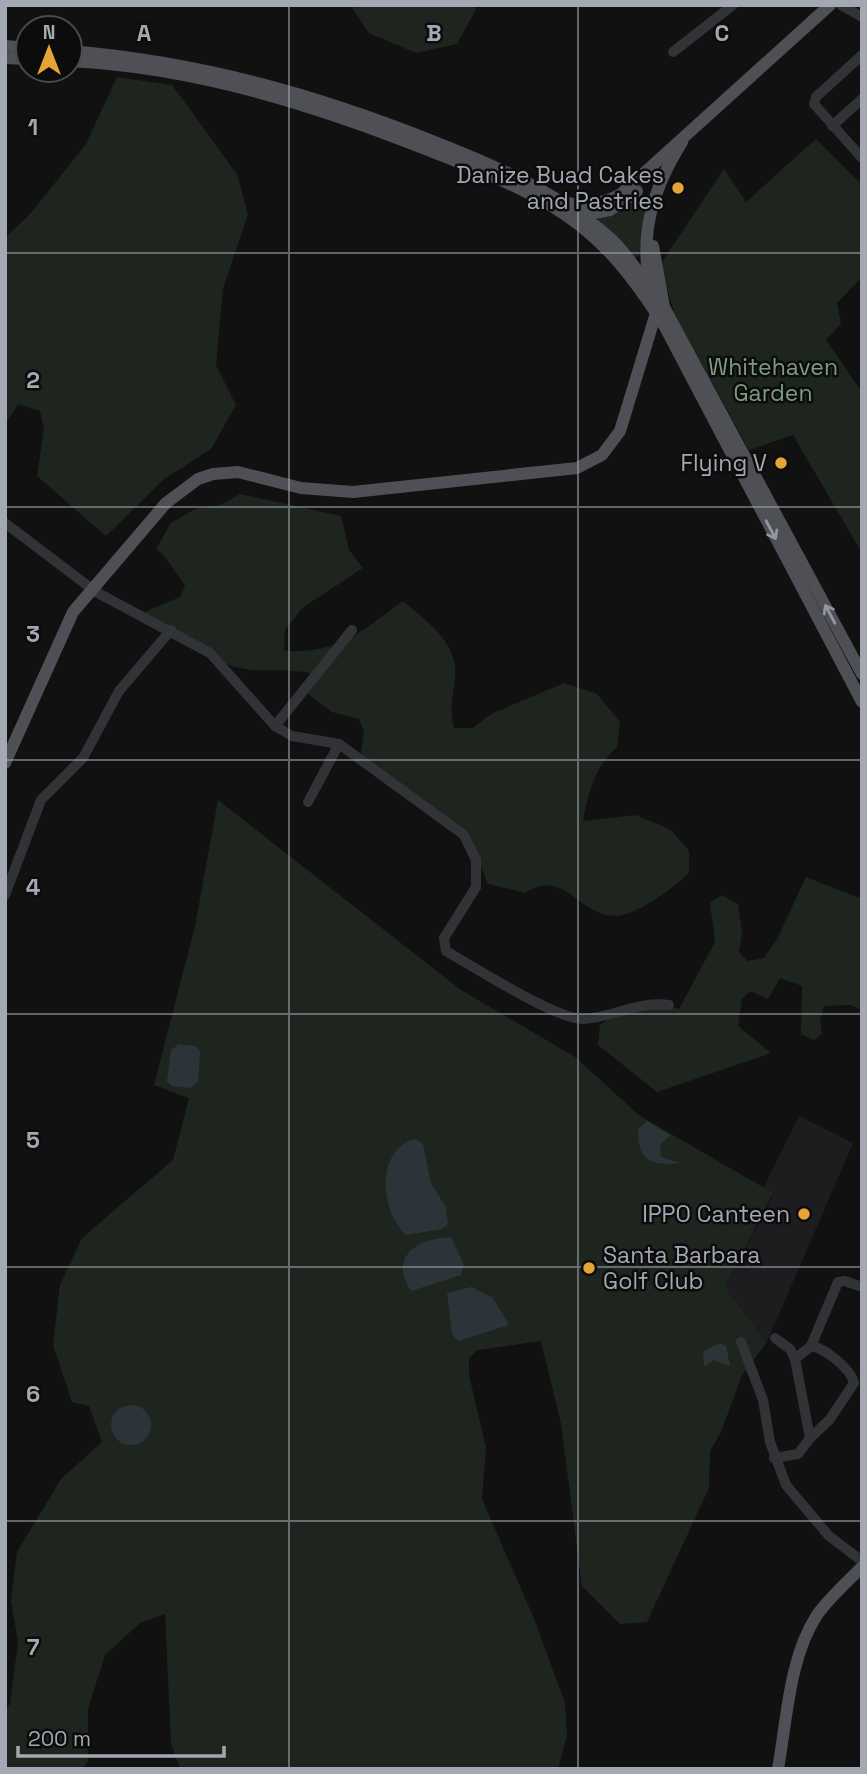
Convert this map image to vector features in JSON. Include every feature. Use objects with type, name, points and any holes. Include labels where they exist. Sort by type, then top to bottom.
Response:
[{"type":"main road","points":[[554,199],[588,205],[606,202],[633,186],[830,5]]},
{"type":"main road","points":[[84,53],[165,62],[390,123],[468,155],[554,199],[582,216],[614,241],[650,289],[862,702]]},
{"type":"main road","points":[[84,63],[168,72],[300,99],[458,162],[568,216],[618,259],[660,310],[862,674]]},
{"type":"main road","points":[[568,216],[610,210],[625,202],[682,142]]},
{"type":"main road","points":[[650,289],[645,242],[653,197],[682,142]]},
{"type":"main road","points":[[5,764],[68,621],[92,589],[182,488],[213,474],[238,472],[301,488],[353,492],[560,472],[591,462],[610,446],[620,431],[660,310],[655,265],[655,222],[660,198],[682,142]]},
{"type":"main road","points":[[778,1769],[796,1669],[805,1640],[817,1615],[862,1564]]},
{"type":"street","points":[[673,52],[733,5]]},
{"type":"street","points":[[842,5],[862,17]]},
{"type":"street","points":[[859,149],[816,108],[816,97],[862,55]]},
{"type":"street","points":[[832,126],[862,99]]},
{"type":"street","points":[[5,523],[92,589],[121,607],[171,629],[210,653],[275,726],[292,736],[339,744],[464,835],[476,860],[476,887],[444,938],[446,951],[575,1018],[613,1014],[646,1003],[669,1005]]},
{"type":"street","points":[[5,895],[41,800],[83,758],[119,691],[171,629]]},
{"type":"street","points":[[275,726],[352,630]]},
{"type":"street","points":[[308,802],[339,744]]},
{"type":"street","points":[[795,1359],[811,1346],[838,1282],[842,1280],[862,1287]]},
{"type":"street","points":[[775,1339],[790,1349],[795,1359],[810,1438]]},
{"type":"street","points":[[741,1342],[763,1400],[775,1458],[786,1485],[829,1536],[862,1564]]},
{"type":"street","points":[[775,1458],[798,1454],[830,1419],[855,1382],[852,1375],[827,1353],[811,1346]]},
{"type":"shaded area","points":[[179,1044],[196,1046],[200,1052],[198,1082],[191,1088],[172,1086],[167,1081],[171,1050]]},
{"type":"shaded area","points":[[799,1116],[853,1143],[767,1342],[725,1287],[773,1196],[762,1190]]},
{"type":"shaded area","points":[[647,1121],[670,1135],[660,1145],[661,1157],[680,1163],[654,1162],[643,1154],[638,1130]]},
{"type":"shaded area","points":[[415,1139],[423,1144],[431,1183],[446,1208],[448,1224],[442,1229],[406,1235],[391,1212],[386,1182],[393,1156],[402,1146]]},
{"type":"shaded area","points":[[451,1237],[464,1265],[461,1275],[411,1291],[403,1268],[410,1251],[428,1241]]},
{"type":"shaded area","points":[[471,1287],[493,1298],[509,1325],[458,1341],[452,1334],[447,1293]]},
{"type":"shaded area","points":[[720,1343],[726,1346],[730,1366],[714,1360],[704,1366],[703,1351]]},
{"type":"shaded area","points":[[131,1405],[139,1406],[145,1411],[150,1417],[150,1433],[145,1439],[139,1444],[131,1445],[123,1444],[117,1439],[112,1433],[111,1425],[112,1417],[117,1411],[123,1406]]},
{"type":"green space","points":[[358,5],[473,5],[476,9],[457,44],[416,53],[369,33],[352,8]]},
{"type":"green space","points":[[117,77],[172,85],[237,174],[248,214],[223,289],[216,365],[236,405],[211,449],[164,479],[106,536],[37,476],[44,428],[40,411],[18,404],[5,425],[5,238],[31,213],[86,144]]},
{"type":"green space","name":"Whitehaven Garden","points":[[816,139],[862,185],[862,277],[837,303],[841,324],[826,340],[862,392],[862,553],[793,435],[749,450],[675,315],[660,265],[724,169],[746,202]]},
{"type":"green space","points":[[642,193],[646,199],[640,256],[633,258],[597,223],[598,218]]},
{"type":"green space","points":[[240,494],[341,516],[349,550],[363,568],[302,608],[285,630],[284,651],[320,649],[348,639],[403,601],[440,634],[452,654],[455,666],[452,710],[454,728],[473,728],[491,714],[564,683],[597,694],[620,722],[617,747],[598,771],[587,800],[583,821],[636,815],[671,830],[689,851],[689,873],[643,907],[614,916],[590,908],[571,894],[551,886],[539,887],[525,893],[488,884],[468,837],[360,760],[364,731],[359,719],[332,712],[308,694],[310,673],[229,665],[194,649],[138,615],[180,597],[185,585],[156,549],[171,523],[195,509],[221,505]]},
{"type":"green space","points":[[218,800],[461,990],[575,1057],[640,1116],[773,1193],[725,1287],[767,1342],[742,1375],[721,1432],[710,1451],[709,1488],[647,1622],[620,1624],[582,1586],[561,1424],[541,1341],[478,1350],[469,1358],[469,1375],[486,1448],[482,1499],[535,1621],[565,1703],[567,1736],[558,1769],[180,1769],[171,1743],[165,1614],[140,1623],[105,1655],[88,1709],[88,1761],[82,1769],[5,1769],[5,1709],[10,1704],[18,1642],[11,1601],[17,1552],[61,1479],[102,1442],[89,1406],[72,1402],[53,1345],[60,1285],[82,1238],[173,1160],[189,1098],[154,1085],[195,926]]},
{"type":"green space","points":[[806,877],[862,899],[862,1010],[851,1005],[824,1006],[820,1021],[822,1034],[814,1040],[801,1034],[802,986],[780,978],[768,999],[750,991],[742,999],[738,1026],[771,1053],[657,1092],[598,1045],[600,1025],[629,1007],[656,1004],[679,1009],[715,942],[710,903],[722,895],[738,904],[742,933],[739,952],[747,961],[764,958],[777,939]]},
{"type":"place","name":"Danize Buad Cakes and Pastries","points":[[678,188]]},
{"type":"place","name":"Flying V","points":[[781,463]]},
{"type":"place","name":"IPPO Canteen","points":[[804,1214]]},
{"type":"place","name":"Santa Barbara Golf Club","points":[[589,1268]]}]
